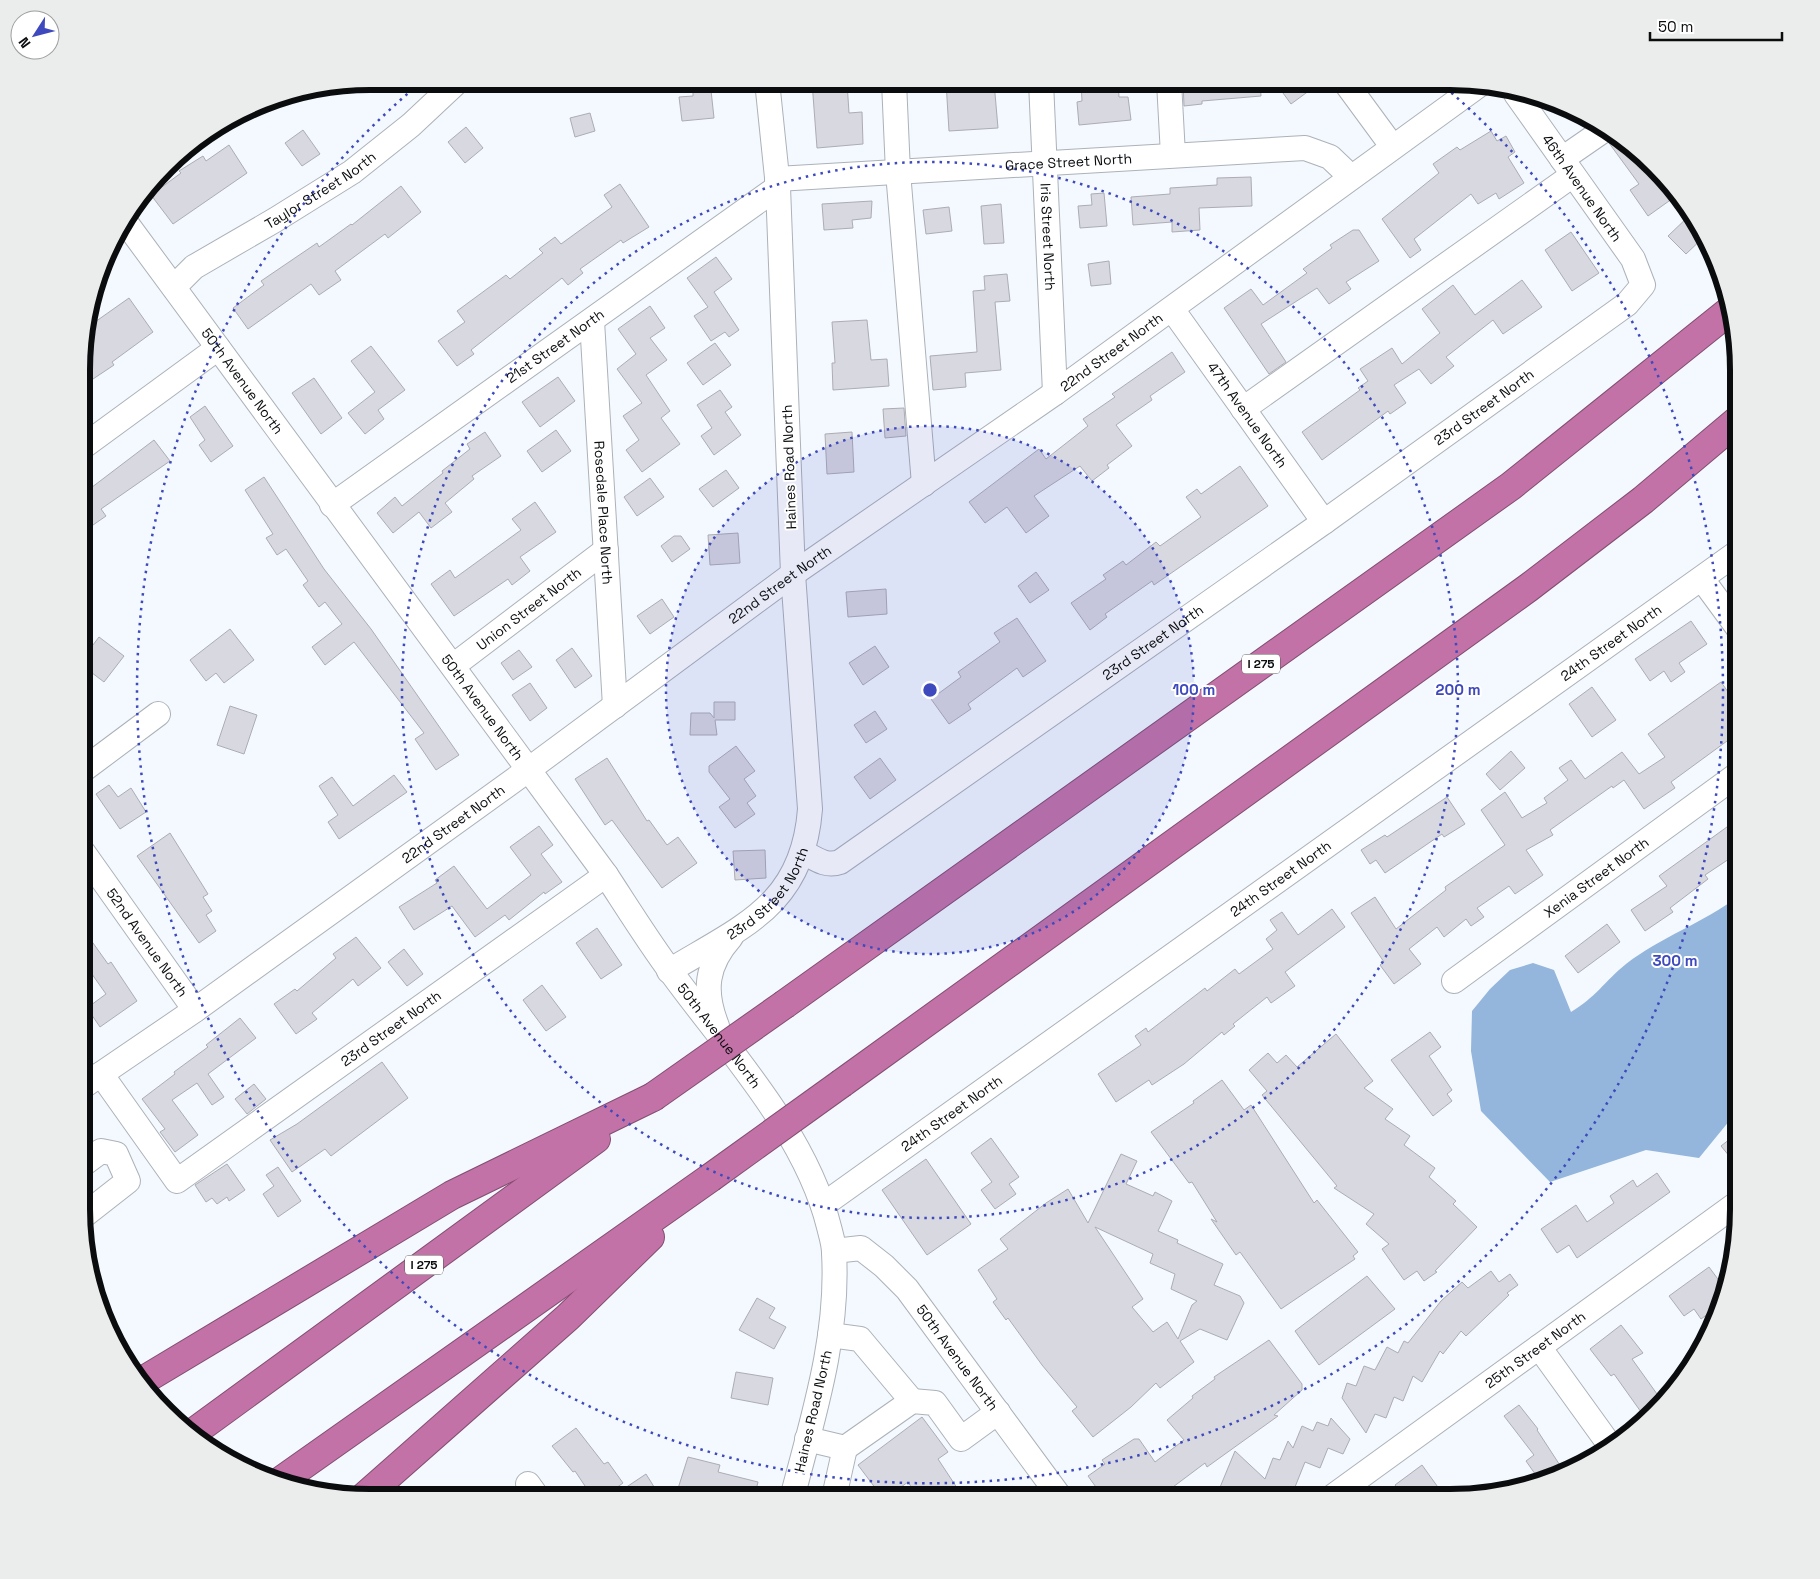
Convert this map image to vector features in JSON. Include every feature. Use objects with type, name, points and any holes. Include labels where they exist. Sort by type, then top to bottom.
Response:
[{"type":"highway","name":"I 275","points":[[197,1430],[653,1097],[1510,486],[1725,315]]},
{"type":"highway","points":[[287,1476],[842,1084],[1528,588],[1643,500],[1730,427]]},
{"type":"highway","points":[[147,1378],[452,1195],[653,1097]]},
{"type":"highway","points":[[373,1489],[568,1317],[710,1178]]},
{"type":"street","name":"Taylor Street North","points":[[174,287],[194,267],[352,172],[411,125],[448,90]]},
{"type":"street","name":"Haines Road North","points":[[768,90],[778,183],[794,574],[810,809],[808,834],[803,852]]},
{"type":"street","points":[[894,90],[898,172],[924,484]]},
{"type":"street","name":"Iris Street North","points":[[1042,90],[1055,393]]},
{"type":"street","points":[[1169,90],[1173,155]]},
{"type":"street","points":[[1351,90],[1392,146]]},
{"type":"street","name":"22nd Street North","points":[[92,1080],[194,1010],[528,770],[794,574],[1055,393],[1392,146],[1470,91]]},
{"type":"street","name":"46th Avenue North","points":[[1520,99],[1633,259],[1642,285]]},
{"type":"street","points":[[1243,408],[1568,167],[1601,134]]},
{"type":"street","name":"Grace Street North","points":[[778,183],[898,172],[1046,162],[1305,148],[1330,157],[1351,177]]},
{"type":"street","name":"21st Street North","points":[[332,505],[592,321],[778,183]]},
{"type":"street","name":"50th Avenue North","points":[[129,227],[606,875],[670,971],[761,1093],[804,1161],[824,1205]]},
{"type":"street","name":"23rd Street North","points":[[670,971],[738,929],[770,906],[787,887],[796,871],[803,852],[820,862],[832,865],[840,862],[1324,522],[1627,304],[1642,285]]},
{"type":"street","name":"47th Avenue North","points":[[1172,309],[1324,522]]},
{"type":"street","name":"Rosedale Place North","points":[[592,321],[615,706]]},
{"type":"street","points":[[90,442],[218,348]]},
{"type":"street","name":"Union Street North","points":[[453,666],[606,550]]},
{"type":"street","name":"24th Street North","points":[[824,1205],[1730,558]]},
{"type":"street","points":[[1702,578],[1730,617]]},
{"type":"street","points":[[90,765],[158,714]]},
{"type":"street","name":"Xenia Street North","points":[[1454,981],[1730,780]]},
{"type":"street","name":"52nd Avenue North","points":[[90,862],[194,1010]]},
{"type":"street","name":"23rd Street North","points":[[92,1080],[176,1181],[606,875]]},
{"type":"street","points":[[724,1043],[712,1013],[708,995],[710,971],[718,952],[738,929]]},
{"type":"street","points":[[90,1159],[101,1151],[116,1154],[128,1181],[90,1211]]},
{"type":"street","name":"Haines Road North","points":[[797,1489],[807,1439],[825,1370],[834,1310],[834,1251],[824,1205]]},
{"type":"street","name":"25th Street North","points":[[1350,1489],[1539,1347],[1730,1215]]},
{"type":"street","name":"50th Avenue North","points":[[834,1251],[861,1248],[884,1266],[907,1289],[1054,1489]]},
{"type":"street","points":[[830,1335],[860,1339],[912,1401]]},
{"type":"street","points":[[1539,1347],[1607,1441]]},
{"type":"street","points":[[836,1489],[845,1448],[912,1401],[935,1404],[961,1439],[998,1412]]},
{"type":"street","points":[[807,1439],[845,1448]]},
{"type":"water","points":[[1730,902],[1730,1120],[1699,1158],[1646,1150],[1550,1182],[1481,1111],[1471,1051],[1472,1011],[1490,989],[1510,970],[1533,963],[1554,970],[1571,1012],[1587,1001],[1619,970],[1639,954]]},
{"type":"building","points":[[693,90],[711,90],[714,118],[682,121],[679,97],[693,96]]},
{"type":"building","points":[[813,90],[848,90],[849,113],[862,112],[863,144],[817,148]]},
{"type":"building","points":[[946,90],[995,90],[998,128],[949,131]]},
{"type":"building","points":[[1081,90],[1119,90],[1119,97],[1128,97],[1131,120],[1079,125],[1077,102],[1082,101]]},
{"type":"building","points":[[1183,90],[1261,90],[1261,96],[1202,101],[1202,104],[1184,106]]},
{"type":"building","points":[[1281,90],[1310,90],[1291,104]]},
{"type":"building","points":[[590,113],[595,131],[575,137],[570,118]]},
{"type":"building","points":[[466,127],[483,148],[465,163],[448,142]]},
{"type":"building","points":[[303,130],[320,154],[302,166],[285,143]]},
{"type":"building","points":[[1491,131],[1497,141],[1506,136],[1515,152],[1508,157],[1524,183],[1499,199],[1496,193],[1478,204],[1471,194],[1414,239],[1421,250],[1410,258],[1382,219],[1439,173],[1433,164],[1457,147],[1460,150]]},
{"type":"building","points":[[1611,141],[1635,159],[1672,199],[1648,216],[1630,190],[1639,184],[1609,143]]},
{"type":"building","points":[[229,145],[247,173],[173,224],[151,195],[181,173],[179,171],[203,156],[206,161]]},
{"type":"building","points":[[1251,177],[1252,206],[1199,208],[1200,230],[1172,232],[1172,222],[1133,225],[1131,197],[1170,194],[1170,188],[1217,185],[1217,178]]},
{"type":"building","points":[[620,184],[649,227],[623,243],[621,240],[580,269],[583,273],[568,285],[562,278],[471,350],[474,354],[457,366],[438,341],[465,322],[457,311],[506,275],[510,279],[543,253],[539,249],[555,237],[561,244],[612,207],[604,195]]},
{"type":"building","points":[[401,186],[421,212],[388,238],[385,234],[335,271],[341,280],[319,295],[311,284],[248,329],[233,308],[264,285],[261,281],[317,243],[319,247],[352,225]]},
{"type":"building","points":[[1104,193],[1107,226],[1080,228],[1078,206],[1092,205],[1091,194]]},
{"type":"building","points":[[872,201],[871,218],[852,220],[853,228],[824,230],[822,204]]},
{"type":"building","points":[[1001,204],[1004,243],[984,244],[981,206]]},
{"type":"building","points":[[949,207],[952,231],[926,234],[923,210]]},
{"type":"building","points":[[1686,219],[1699,242],[1686,254],[1668,236]]},
{"type":"building","points":[[1353,230],[1359,230],[1379,261],[1346,282],[1351,289],[1329,304],[1317,288],[1261,324],[1286,362],[1269,374],[1224,308],[1251,289],[1263,305],[1307,273],[1303,269],[1332,248],[1330,245]]},
{"type":"building","points":[[1571,232],[1599,273],[1572,291],[1545,250]]},
{"type":"building","points":[[716,257],[732,279],[714,292],[739,330],[729,337],[725,332],[711,341],[694,316],[708,307],[687,278]]},
{"type":"building","points":[[1109,261],[1111,284],[1091,286],[1088,264]]},
{"type":"building","points":[[1007,274],[1010,301],[995,302],[1001,370],[965,373],[966,387],[933,390],[930,356],[977,352],[973,291],[985,290],[984,276]]},
{"type":"building","points":[[1522,280],[1542,307],[1503,334],[1493,320],[1446,357],[1454,366],[1431,384],[1419,369],[1394,385],[1406,403],[1390,414],[1388,411],[1322,460],[1302,432],[1360,390],[1358,388],[1368,381],[1360,369],[1392,348],[1402,364],[1440,333],[1422,309],[1453,285],[1475,315]]},
{"type":"building","points":[[129,298],[153,332],[112,362],[114,365],[93,379],[90,370],[94,323]]},
{"type":"building","points":[[650,306],[665,328],[650,338],[667,360],[646,375],[670,411],[661,418],[680,444],[642,472],[626,450],[639,440],[623,416],[642,403],[617,369],[636,354],[618,329]]},
{"type":"building","points":[[867,320],[871,360],[887,359],[889,386],[833,390],[832,363],[835,363],[832,322]]},
{"type":"building","points":[[715,343],[731,365],[703,385],[687,363]]},
{"type":"building","points":[[371,346],[405,390],[378,410],[384,419],[365,434],[348,413],[375,392],[351,361]]},
{"type":"building","points":[[1172,352],[1185,372],[1150,396],[1152,400],[1116,425],[1132,446],[1107,465],[1109,468],[1092,481],[1080,466],[1034,496],[1049,516],[1026,533],[1007,507],[985,523],[969,502],[1039,449],[1046,459],[1088,426],[1083,419],[1115,397],[1112,394]]},
{"type":"building","points":[[558,377],[575,401],[540,427],[522,402]]},
{"type":"building","points":[[314,378],[342,418],[321,434],[292,393]]},
{"type":"building","points":[[720,390],[732,407],[725,412],[741,435],[714,455],[701,436],[712,428],[697,405]]},
{"type":"building","points":[[205,406],[233,446],[211,462],[199,445],[205,440],[190,417]]},
{"type":"building","points":[[904,408],[906,436],[885,438],[883,409]]},
{"type":"building","points":[[556,430],[571,451],[542,472],[527,451]]},
{"type":"building","points":[[485,432],[501,456],[472,476],[474,479],[445,503],[452,512],[431,528],[419,512],[393,533],[377,513],[395,497],[402,506],[470,449],[467,444]]},
{"type":"building","points":[[852,432],[854,472],[827,474],[825,434]]},
{"type":"building","points":[[154,440],[170,461],[101,509],[106,516],[90,527],[90,489]]},
{"type":"building","points":[[1240,466],[1268,506],[1154,585],[1152,581],[1105,614],[1107,617],[1090,630],[1071,603],[1106,579],[1103,575],[1123,561],[1126,565],[1156,542],[1160,546],[1201,517],[1186,497],[1197,489],[1201,494]]},
{"type":"building","points":[[726,470],[739,488],[713,507],[699,489]]},
{"type":"building","points":[[264,477],[324,569],[371,629],[459,755],[436,770],[415,739],[424,733],[354,642],[325,665],[312,647],[342,624],[325,602],[319,607],[303,585],[308,581],[286,549],[277,555],[266,538],[273,534],[245,490]]},
{"type":"building","points":[[650,478],[664,497],[637,516],[624,497]]},
{"type":"building","points":[[535,502],[556,532],[520,557],[530,571],[512,585],[508,579],[454,616],[431,584],[450,570],[455,578],[521,530],[512,519]]},
{"type":"building","points":[[738,533],[740,563],[710,565],[708,535]]},
{"type":"building","points":[[674,536],[681,536],[690,549],[672,562],[661,546]]},
{"type":"building","points":[[1036,572],[1049,590],[1030,603],[1018,586]]},
{"type":"building","points":[[886,589],[887,614],[848,617],[846,592]]},
{"type":"building","points":[[662,599],[674,617],[650,634],[637,616]]},
{"type":"building","points":[[1017,618],[1046,661],[1023,677],[1017,668],[968,704],[971,709],[949,724],[931,699],[961,677],[958,672],[1000,642],[994,633]]},
{"type":"building","points":[[1691,621],[1707,644],[1679,663],[1685,672],[1671,682],[1664,671],[1650,681],[1635,659]]},
{"type":"building","points":[[230,629],[254,660],[224,683],[216,673],[206,681],[190,660]]},
{"type":"building","points":[[99,637],[124,656],[104,682],[90,671],[90,649]]},
{"type":"building","points":[[875,646],[889,667],[863,685],[849,663]]},
{"type":"building","points":[[572,648],[592,676],[575,688],[556,660]]},
{"type":"building","points":[[519,650],[532,667],[513,680],[501,663]]},
{"type":"building","points":[[1721,682],[1730,695],[1730,739],[1671,782],[1675,788],[1644,809],[1624,780],[1613,788],[1612,786],[1550,830],[1553,835],[1526,850],[1543,875],[1515,894],[1509,886],[1477,908],[1484,917],[1471,926],[1466,919],[1444,937],[1437,927],[1409,949],[1421,964],[1394,984],[1380,965],[1384,962],[1351,913],[1375,897],[1396,929],[1446,890],[1445,887],[1505,845],[1481,810],[1505,792],[1522,818],[1547,803],[1544,798],[1568,780],[1559,768],[1571,760],[1585,779],[1622,752],[1639,774],[1665,757],[1648,734]]},
{"type":"building","points":[[530,683],[547,708],[530,721],[512,695]]},
{"type":"building","points":[[1592,687],[1616,720],[1592,737],[1569,704]]},
{"type":"building","points":[[714,702],[735,702],[735,720],[715,720],[717,735],[690,735],[691,713],[710,713],[714,718]]},
{"type":"building","points":[[230,706],[257,715],[244,754],[217,745]]},
{"type":"building","points":[[875,711],[887,729],[866,743],[854,725]]},
{"type":"building","points":[[736,746],[755,771],[744,779],[756,796],[747,803],[755,814],[735,828],[719,807],[730,799],[709,772],[709,766]]},
{"type":"building","points":[[1511,751],[1525,768],[1500,790],[1486,774]]},
{"type":"building","points":[[607,758],[647,821],[649,820],[667,845],[678,837],[697,863],[662,888],[612,820],[605,825],[575,779]]},
{"type":"building","points":[[880,758],[896,780],[870,799],[854,777]]},
{"type":"building","points":[[394,775],[407,792],[339,839],[328,822],[338,815],[319,786],[332,777],[353,806]]},
{"type":"building","points":[[109,785],[118,797],[131,788],[146,812],[120,829],[96,794]]},
{"type":"building","points":[[1447,797],[1465,824],[1444,837],[1442,834],[1385,873],[1376,860],[1370,864],[1361,850],[1385,835],[1387,837]]},
{"type":"building","points":[[1730,825],[1730,858],[1705,875],[1708,879],[1670,908],[1673,912],[1645,931],[1631,910],[1667,886],[1659,876]]},
{"type":"building","points":[[539,826],[553,845],[541,854],[562,882],[545,894],[544,892],[509,920],[505,915],[475,937],[452,906],[414,930],[399,907],[437,883],[435,880],[454,866],[487,909],[531,875],[510,847]]},
{"type":"building","points":[[170,833],[208,894],[203,897],[212,911],[206,915],[216,931],[199,943],[137,856]]},
{"type":"building","points":[[765,850],[766,878],[735,880],[733,851]]},
{"type":"building","points":[[1332,909],[1345,927],[1285,972],[1295,986],[1271,1003],[1267,997],[1233,1024],[1235,1026],[1224,1035],[1222,1032],[1184,1064],[1152,1085],[1149,1080],[1116,1102],[1098,1074],[1141,1045],[1135,1036],[1146,1028],[1148,1032],[1205,988],[1207,991],[1235,969],[1239,974],[1273,949],[1266,939],[1277,930],[1270,920],[1282,912],[1298,935]]},
{"type":"building","points":[[1607,924],[1620,942],[1578,973],[1565,956]]},
{"type":"building","points":[[597,928],[622,965],[601,979],[576,943]]},
{"type":"building","points":[[356,937],[381,968],[358,986],[353,979],[312,1013],[317,1019],[296,1034],[274,1004],[295,989],[297,991],[336,958],[333,954]]},
{"type":"building","points":[[90,939],[108,964],[111,962],[137,1001],[100,1027],[90,1012],[90,1006],[106,994],[90,971]]},
{"type":"building","points":[[404,949],[423,974],[407,986],[388,962]]},
{"type":"building","points":[[542,985],[566,1017],[546,1031],[523,1000]]},
{"type":"building","points":[[240,1018],[256,1038],[208,1074],[224,1097],[212,1105],[197,1083],[172,1100],[198,1135],[175,1152],[160,1132],[165,1129],[142,1099],[208,1047],[206,1045]]},
{"type":"building","points":[[1430,1032],[1441,1047],[1429,1056],[1452,1090],[1447,1094],[1452,1101],[1433,1116],[1391,1060]]},
{"type":"building","points":[[1336,1034],[1373,1081],[1364,1088],[1393,1109],[1385,1119],[1410,1136],[1404,1145],[1435,1168],[1429,1177],[1456,1201],[1453,1204],[1477,1227],[1435,1271],[1437,1272],[1424,1281],[1417,1271],[1404,1280],[1382,1249],[1389,1244],[1366,1224],[1374,1214],[1334,1188],[1337,1186],[1262,1095],[1267,1091],[1249,1070],[1268,1053],[1277,1063],[1286,1055],[1297,1067]]},
{"type":"building","points":[[382,1062],[408,1098],[331,1156],[325,1149],[292,1172],[270,1140],[297,1124]]},
{"type":"building","points":[[1222,1080],[1244,1110],[1251,1105],[1314,1203],[1317,1200],[1358,1252],[1353,1256],[1355,1259],[1281,1309],[1240,1252],[1236,1255],[1211,1219],[1217,1222],[1192,1182],[1189,1183],[1151,1132],[1194,1103],[1193,1101]]},
{"type":"building","points":[[254,1084],[266,1099],[247,1114],[235,1099]]},
{"type":"building","points":[[991,1138],[1019,1177],[1009,1184],[1016,1194],[995,1209],[981,1190],[992,1182],[971,1153]]},
{"type":"building","points":[[1730,1139],[1730,1157],[1721,1146]]},
{"type":"building","points":[[1121,1154],[1137,1161],[1126,1184],[1153,1196],[1155,1192],[1172,1201],[1158,1231],[1178,1240],[1177,1243],[1223,1264],[1214,1285],[1240,1296],[1244,1303],[1227,1340],[1200,1329],[1180,1341],[1194,1362],[1160,1388],[1156,1383],[1131,1407],[1093,1437],[1072,1411],[1077,1407],[1042,1365],[1008,1318],[1006,1320],[993,1302],[997,1299],[978,1270],[1008,1249],[1000,1239],[1046,1203],[1068,1189],[1088,1223]],"holes":[[[1095,1227],[1153,1254],[1150,1263],[1175,1274],[1171,1289],[1197,1301],[1192,1305],[1178,1339],[1167,1322],[1153,1332],[1132,1307],[1143,1299]]]},
{"type":"building","points":[[926,1159],[971,1224],[927,1255],[882,1190]]},
{"type":"building","points":[[227,1164],[245,1190],[229,1201],[227,1197],[217,1204],[212,1198],[206,1202],[195,1185]]},
{"type":"building","points":[[278,1167],[301,1201],[278,1217],[263,1194],[274,1186],[266,1175]]},
{"type":"building","points":[[1657,1173],[1670,1192],[1577,1258],[1569,1245],[1557,1253],[1541,1229],[1576,1205],[1587,1222],[1614,1203],[1610,1196],[1633,1180],[1637,1187]]},
{"type":"building","points":[[1709,1267],[1720,1282],[1710,1312],[1701,1319],[1694,1309],[1684,1316],[1669,1296]]},
{"type":"building","points":[[1491,1271],[1499,1282],[1510,1274],[1518,1285],[1507,1293],[1509,1295],[1466,1336],[1461,1331],[1443,1354],[1440,1351],[1422,1382],[1413,1376],[1403,1401],[1394,1397],[1386,1418],[1375,1414],[1366,1433],[1342,1398],[1347,1383],[1356,1386],[1364,1366],[1375,1370],[1387,1347],[1398,1353],[1404,1341],[1408,1343],[1441,1301],[1462,1282],[1468,1288]]},
{"type":"building","points":[[1367,1276],[1395,1309],[1319,1365],[1295,1331]]},
{"type":"building","points":[[757,1298],[775,1308],[769,1318],[786,1327],[774,1349],[739,1330]]},
{"type":"building","points":[[1621,1325],[1643,1353],[1632,1359],[1659,1396],[1642,1413],[1614,1374],[1611,1376],[1590,1349]]},
{"type":"building","points":[[1269,1340],[1302,1384],[1302,1390],[1274,1415],[1278,1416],[1207,1467],[1205,1463],[1170,1489],[1097,1489],[1088,1476],[1105,1464],[1102,1460],[1134,1439],[1139,1439],[1155,1462],[1184,1440],[1167,1420],[1193,1398],[1192,1396],[1215,1379],[1214,1377]]},
{"type":"building","points":[[736,1372],[773,1378],[768,1405],[731,1398]]},
{"type":"building","points":[[1519,1405],[1538,1429],[1561,1466],[1536,1475],[1526,1461],[1534,1455],[1504,1416]]},
{"type":"building","points":[[922,1417],[948,1452],[938,1459],[958,1489],[913,1489],[908,1482],[898,1489],[876,1489],[858,1465]]},
{"type":"building","points":[[1331,1418],[1350,1439],[1343,1454],[1328,1448],[1320,1468],[1305,1462],[1294,1489],[1219,1489],[1235,1451],[1265,1479],[1273,1458],[1280,1460],[1288,1441],[1293,1448],[1302,1426],[1313,1431],[1317,1422],[1328,1426]]},
{"type":"building","points":[[576,1428],[604,1464],[608,1462],[623,1483],[615,1489],[587,1489],[575,1471],[573,1472],[552,1446]]},
{"type":"building","points":[[688,1457],[720,1465],[718,1472],[758,1482],[756,1489],[678,1489]]},
{"type":"building","points":[[1422,1465],[1439,1489],[1398,1489],[1395,1485]]},
{"type":"building","points":[[646,1474],[655,1489],[624,1489]]}]
